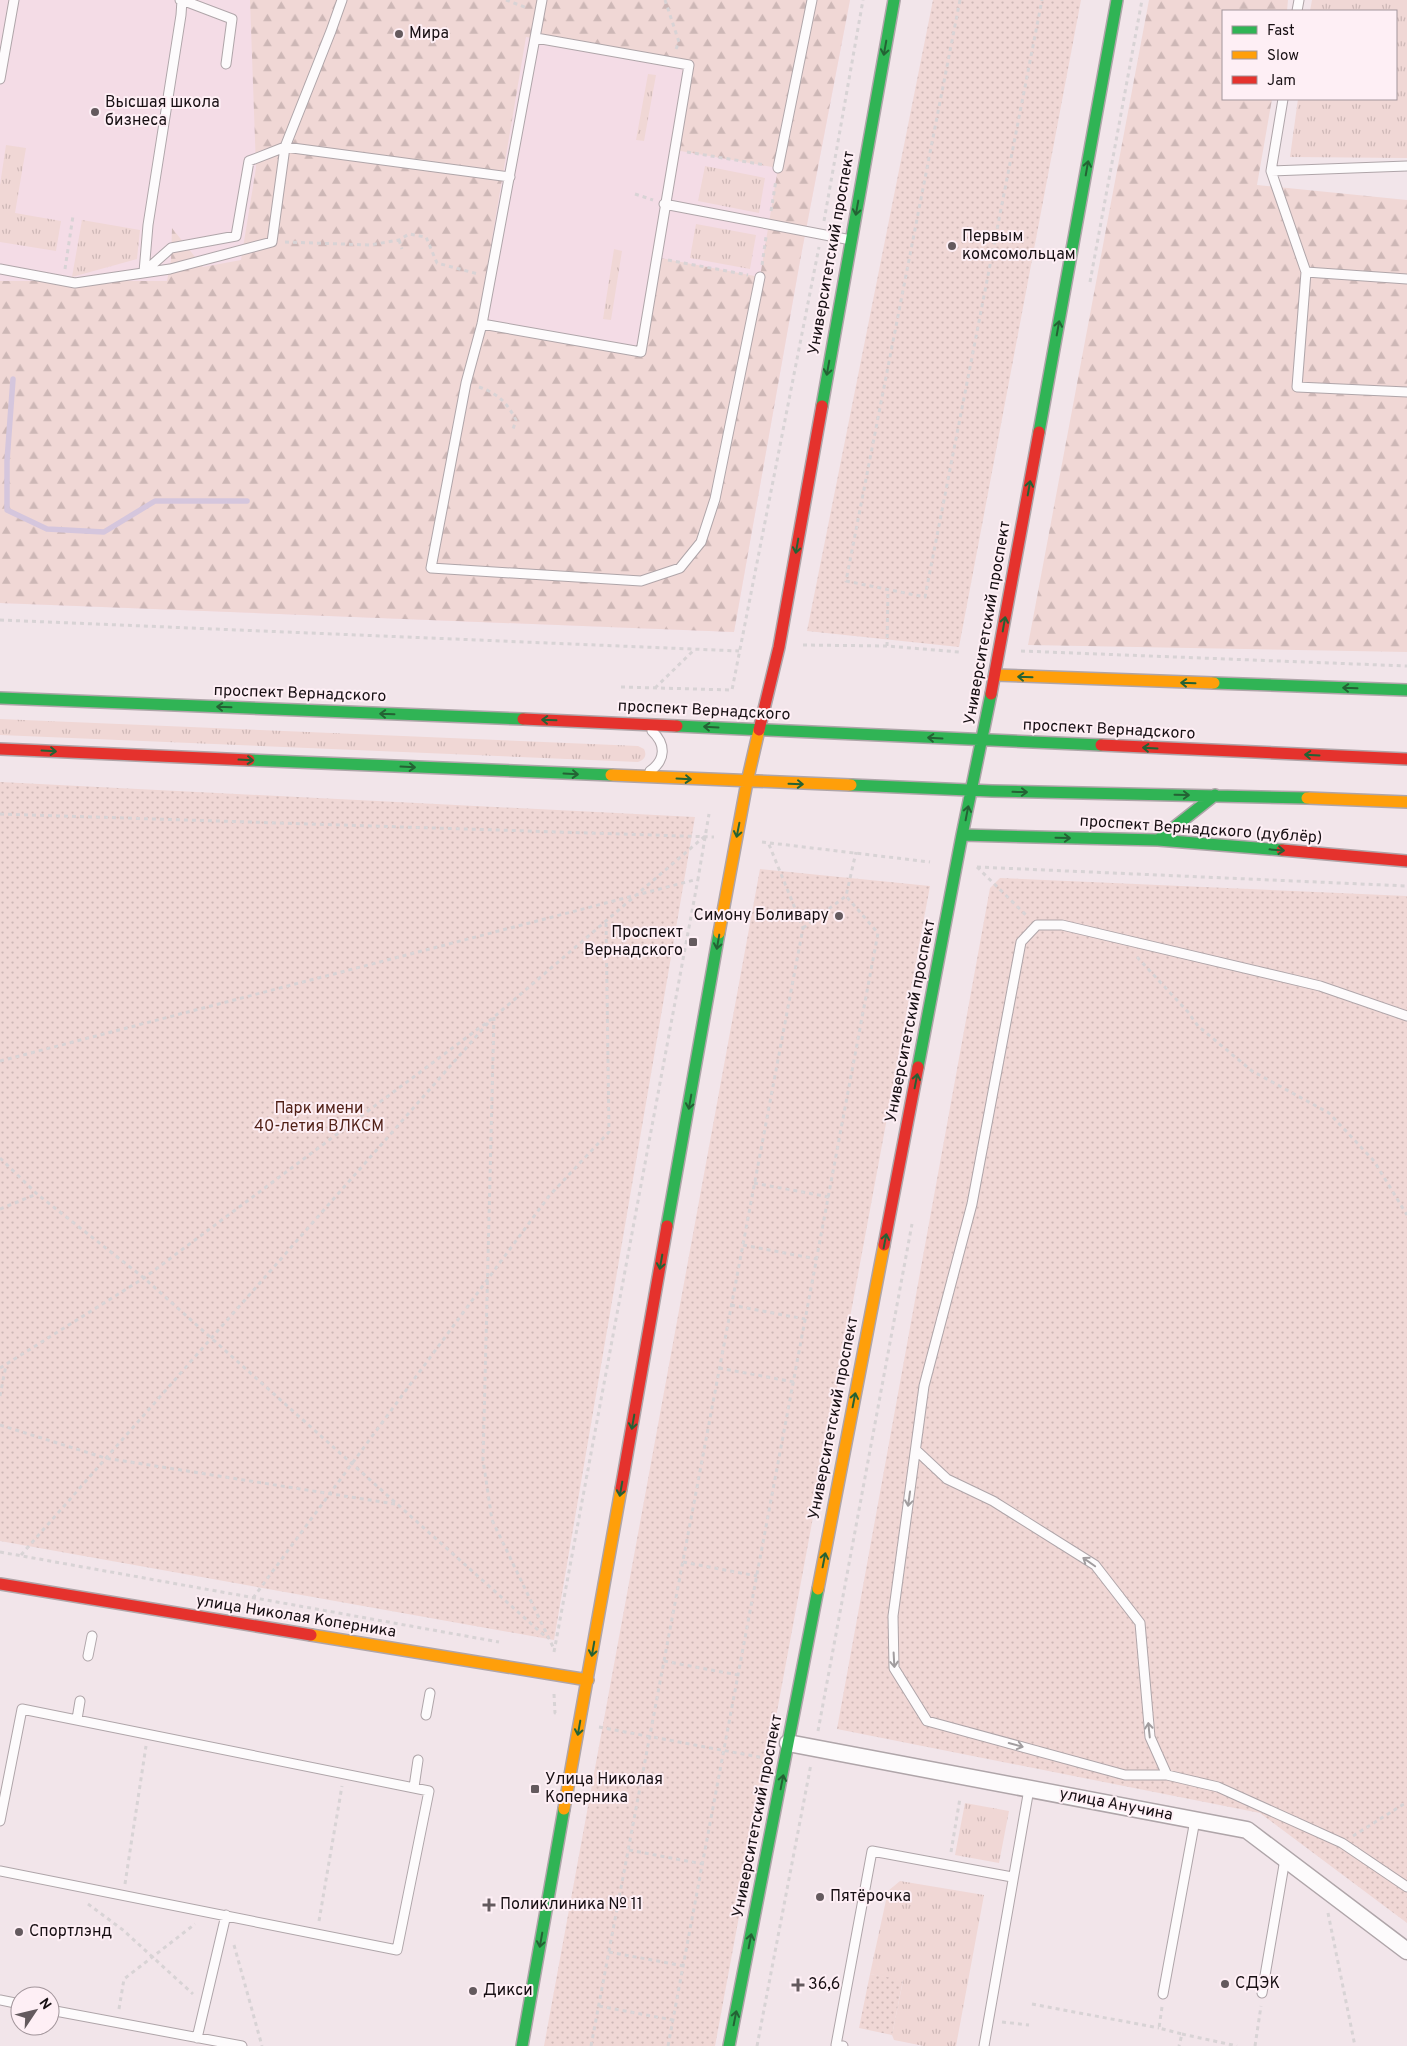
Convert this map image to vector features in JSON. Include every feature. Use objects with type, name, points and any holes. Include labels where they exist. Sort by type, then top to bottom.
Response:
[{"type":"main road","name":"Университетский проспект","points":[[522,2046],[747,782],[779,647],[894,0]]},
{"type":"main road","name":"Университетский проспект","points":[[730,2046],[786,1762],[788,1743],[962,835],[983,741],[1117,0]]},
{"type":"main road","points":[[995,675],[1404,691]]},
{"type":"main road","name":"проспект Вернадского","points":[[0,698],[760,729],[983,741],[1407,759]]},
{"type":"main road","points":[[1361,758],[1407,748]]},
{"type":"main road","points":[[0,749],[747,782],[1407,802]]},
{"type":"main road","points":[[1158,840],[1215,795]]},
{"type":"main road","points":[[1366,802],[1407,812]]},
{"type":"main road","name":"проспект Вернадского (дублёр)","points":[[962,835],[1158,840],[1407,860]]},
{"type":"main road","name":"улица Николая Коперника","points":[[0,1584],[588,1680]]},
{"type":"street","name":"улица Анучина","points":[[788,1743],[1247,1830],[1407,1951]]},
{"type":"lane","points":[[0,79],[14,0]]},
{"type":"lane","points":[[144,272],[148,226],[181,0],[232,19],[226,64]]},
{"type":"lane","points":[[0,269],[75,283],[170,269],[272,242],[286,147],[342,0]]},
{"type":"lane","points":[[542,0],[482,324],[466,383],[431,568],[641,581],[680,568],[701,542],[715,499],[760,277]]},
{"type":"lane","points":[[778,168],[812,0]]},
{"type":"lane","points":[[482,324],[641,352],[664,204],[689,65],[536,38]]},
{"type":"lane","points":[[1283,100],[1271,171],[1306,272],[1297,387],[1407,392]]},
{"type":"lane","points":[[144,272],[171,248],[236,236],[250,160],[286,147],[510,177]]},
{"type":"lane","points":[[1271,171],[1407,166]]},
{"type":"lane","points":[[664,204],[821,236],[851,240]]},
{"type":"lane","points":[[1306,272],[1407,279]]},
{"type":"lane","points":[[636,777],[654,769],[663,756],[663,747],[659,737],[650,729],[637,724]]},
{"type":"lane","points":[[1407,1016],[1320,986],[1062,924],[1037,925],[1021,942],[972,1204],[924,1386],[893,1616],[894,1668],[927,1720],[1125,1775],[1167,1775],[1218,1787],[1342,1842],[1407,1888]]},
{"type":"lane","points":[[916,1450],[947,1479],[993,1501],[1094,1565],[1140,1623],[1150,1737],[1167,1775]]},
{"type":"lane","points":[[88,1656],[92,1636]]},
{"type":"lane","points":[[426,1715],[430,1693]]},
{"type":"lane","points":[[77,1719],[80,1701]]},
{"type":"lane","points":[[0,1821],[22,1709],[429,1790],[397,1950],[0,1871]]},
{"type":"lane","points":[[414,1787],[418,1760]]},
{"type":"lane","points":[[984,2046],[1012,1877],[1029,1789]]},
{"type":"lane","points":[[1163,1994],[1195,1820]]},
{"type":"lane","points":[[843,2046],[836,2045],[872,1851],[1012,1877]]},
{"type":"lane","points":[[1262,1993],[1286,1860]]},
{"type":"lane","points":[[197,2038],[226,1915]]},
{"type":"lane","points":[[60,2012],[242,2046]]},
{"type":"path","points":[[506,0],[540,12]]},
{"type":"path","points":[[665,0],[679,42]]},
{"type":"path","points":[[621,687],[732,690],[821,236],[863,0]]},
{"type":"path","points":[[960,0],[846,581],[925,597],[1042,0]]},
{"type":"path","points":[[635,194],[648,198]]},
{"type":"path","points":[[63,280],[73,216]]},
{"type":"path","points":[[272,242],[370,245],[399,240],[409,234],[426,236],[437,263],[490,277]]},
{"type":"path","points":[[399,240],[402,249]]},
{"type":"path","points":[[466,383],[488,390],[506,403],[516,420],[513,429]]},
{"type":"path","points":[[886,646],[888,590]]},
{"type":"path","points":[[0,620],[739,651]]},
{"type":"path","points":[[803,645],[886,646],[959,652]]},
{"type":"path","points":[[655,688],[695,649]]},
{"type":"path","points":[[1021,651],[1407,666]]},
{"type":"path","points":[[0,814],[714,837]]},
{"type":"path","points":[[709,814],[555,1652],[552,1675],[555,1713],[580,1723],[786,1762]]},
{"type":"path","points":[[0,1368],[144,1278],[494,1017],[705,836]]},
{"type":"path","points":[[762,842],[930,862]]},
{"type":"path","points":[[592,2046],[803,928],[768,842]]},
{"type":"path","points":[[803,928],[846,896],[856,852]]},
{"type":"path","points":[[971,866],[1407,886]]},
{"type":"path","points":[[975,877],[977,867]]},
{"type":"path","points":[[977,867],[1037,925]]},
{"type":"path","points":[[0,1061],[698,879]]},
{"type":"path","points":[[668,2046],[878,934],[846,896]]},
{"type":"path","points":[[253,1598],[549,1196],[609,1132],[606,920]]},
{"type":"path","points":[[1118,937],[1188,1012],[1198,1026],[1252,1071],[1329,1114],[1374,1161],[1407,1215]]},
{"type":"path","points":[[494,1017],[483,1460],[492,1520],[555,1652]]},
{"type":"path","points":[[21,1556],[105,1458],[494,1017]]},
{"type":"path","points":[[0,1158],[37,1194],[144,1278],[549,1639]]},
{"type":"path","points":[[754,1183],[829,1197]]},
{"type":"path","points":[[0,1209],[37,1194]]},
{"type":"path","points":[[757,2046],[815,1748],[912,1220]]},
{"type":"path","points":[[743,1245],[817,1259]]},
{"type":"path","points":[[731,1305],[806,1319]]},
{"type":"path","points":[[0,1396],[6,1364]]},
{"type":"path","points":[[720,1368],[794,1382]]},
{"type":"path","points":[[0,1425],[105,1458],[396,1504]]},
{"type":"path","points":[[0,1552],[507,1643]]},
{"type":"path","points":[[683,1562],[757,1576]]},
{"type":"path","points":[[546,1650],[555,1652]]},
{"type":"path","points":[[664,1661],[738,1675]]},
{"type":"path","points":[[123,1894],[148,1733]]},
{"type":"path","points":[[317,1934],[344,1773]]},
{"type":"path","points":[[948,1865],[960,1798]]},
{"type":"path","points":[[1342,1842],[1407,1802]]},
{"type":"path","points":[[628,1850],[703,1864]]},
{"type":"path","points":[[1323,1888],[1355,2046]]},
{"type":"path","points":[[87,1903],[123,1930],[205,2005]]},
{"type":"path","points":[[117,2022],[124,1979],[210,1912]]},
{"type":"path","points":[[234,1943],[262,2046]]},
{"type":"path","points":[[609,1952],[684,1966]]},
{"type":"path","points":[[1255,2046],[1262,1993]]},
{"type":"path","points":[[1159,2028],[1163,1994]]},
{"type":"path","points":[[1032,2004],[1159,2028],[1238,2046]]},
{"type":"path","points":[[599,2006],[673,2020]]},
{"type":"path","points":[[988,2020],[1029,2025]]},
{"type":"path","points":[[1179,2046],[1182,2034]]},
{"type":"shaded area","points":[[0,0],[850,0],[800,261],[734,632],[0,603]]},
{"type":"green space","points":[[250,0],[850,0],[800,261],[734,632],[0,603],[0,281],[167,281],[171,260],[172,228],[203,267],[241,260],[256,168]],"holes":[[[526,37],[688,65],[675,150],[778,168],[760,277],[655,257],[641,352],[478,322]]]},
{"type":"green space","points":[[933,0],[1081,0],[959,647],[807,631]]},
{"type":"green space","points":[[1149,0],[1288,0],[1287,10],[1222,10],[1222,100],[1272,100],[1257,185],[1407,200],[1407,652],[1028,645]]},
{"type":"green space","points":[[1312,0],[1407,0],[1407,158],[1290,157],[1298,100],[1397,100],[1397,10],[1310,10]]},
{"type":"green space","points":[[648,74],[656,75],[644,141],[636,140]]},
{"type":"green space","points":[[6,145],[26,148],[15,213],[61,221],[56,251],[0,242],[0,185]]},
{"type":"green space","points":[[705,166],[765,178],[759,213],[698,201]]},
{"type":"green space","points":[[82,220],[140,230],[137,259],[72,277]]},
{"type":"green space","points":[[696,224],[756,235],[750,269],[690,258]]},
{"type":"green space","points":[[614,249],[622,251],[611,320],[603,319]]},
{"type":"green space","points":[[0,719],[638,746],[644,749],[645,755],[644,759],[638,762],[0,735]]},
{"type":"green space","name":"Парк имени 40-летия ВЛКСМ","points":[[0,782],[695,817],[554,1640],[0,1541]]},
{"type":"green space","points":[[760,869],[930,886],[715,2046],[544,2046]]},
{"type":"green space","points":[[1000,878],[1407,896],[1407,1923],[1260,1813],[837,1729],[990,888]]},
{"type":"green space","points":[[965,1803],[1009,1811],[999,1863],[955,1855]]},
{"type":"green space","points":[[900,1881],[984,1895],[956,2046],[924,2046],[894,2040],[892,2035],[903,1981],[870,1974],[888,1891]]},
{"type":"green space","points":[[870,1974],[903,1980],[892,2035],[859,2028]]},
{"type":"waterway","points":[[13,379],[7,461],[7,510],[47,529],[104,532],[155,501],[247,501]]},
{"type":"traffic: fast","points":[[822,406],[894,0]]},
{"type":"traffic: fast","points":[[1039,432],[1117,0]]},
{"type":"traffic: fast","points":[[1214,683],[1407,690]]},
{"type":"traffic: fast","points":[[918,1067],[991,694]]},
{"type":"traffic: fast","points":[[0,698],[523,719]]},
{"type":"traffic: fast","points":[[677,726],[1101,745]]},
{"type":"traffic: fast","points":[[249,760],[611,775]]},
{"type":"traffic: fast","points":[[851,785],[992,791],[1307,798]]},
{"type":"traffic: fast","points":[[1158,840],[1215,795]]},
{"type":"traffic: fast","points":[[962,835],[1158,840],[1282,850]]},
{"type":"traffic: fast","points":[[667,1226],[719,933]]},
{"type":"traffic: fast","points":[[729,2046],[818,1589]]},
{"type":"traffic: fast","points":[[522,2046],[564,1809]]},
{"type":"traffic: slow","points":[[995,675],[1214,683]]},
{"type":"traffic: slow","points":[[719,933],[747,782],[759,730]]},
{"type":"traffic: slow","points":[[611,775],[851,785]]},
{"type":"traffic: slow","points":[[1307,798],[1407,802]]},
{"type":"traffic: slow","points":[[818,1589],[884,1245]]},
{"type":"traffic: slow","points":[[564,1809],[621,1489]]},
{"type":"traffic: slow","points":[[311,1635],[588,1680]]},
{"type":"traffic: jam","points":[[759,730],[779,647],[822,406]]},
{"type":"traffic: jam","points":[[991,694],[1039,432]]},
{"type":"traffic: jam","points":[[523,719],[677,726]]},
{"type":"traffic: jam","points":[[1101,745],[1407,759]]},
{"type":"traffic: jam","points":[[0,749],[249,760]]},
{"type":"traffic: jam","points":[[1282,850],[1407,861]]},
{"type":"traffic: jam","points":[[884,1245],[918,1067]]},
{"type":"traffic: jam","points":[[621,1489],[667,1226]]},
{"type":"traffic: jam","points":[[0,1584],[311,1635]]},
{"type":"place","name":"Мира","points":[[399,34]]},
{"type":"place","name":"Высшая школа бизнеса","points":[[95,112]]},
{"type":"place","name":"Первым комсомольцам","points":[[952,246]]},
{"type":"place","name":"Симону Боливару","points":[[839,916]]},
{"type":"place","name":"Проспект Вернадского","points":[[693,942]]},
{"type":"place","name":"Улица Николая Коперника","points":[[535,1789]]},
{"type":"place","name":"Пятёрочка","points":[[820,1897]]},
{"type":"place","name":"Поликлиника № 11","points":[[489,1905]]},
{"type":"place","name":"Спортлэнд","points":[[19,1932]]},
{"type":"place","name":"СДЭК","points":[[1225,1984]]},
{"type":"place","name":"36,6","points":[[798,1985]]},
{"type":"place","name":"Дикси","points":[[473,1991]]}]
